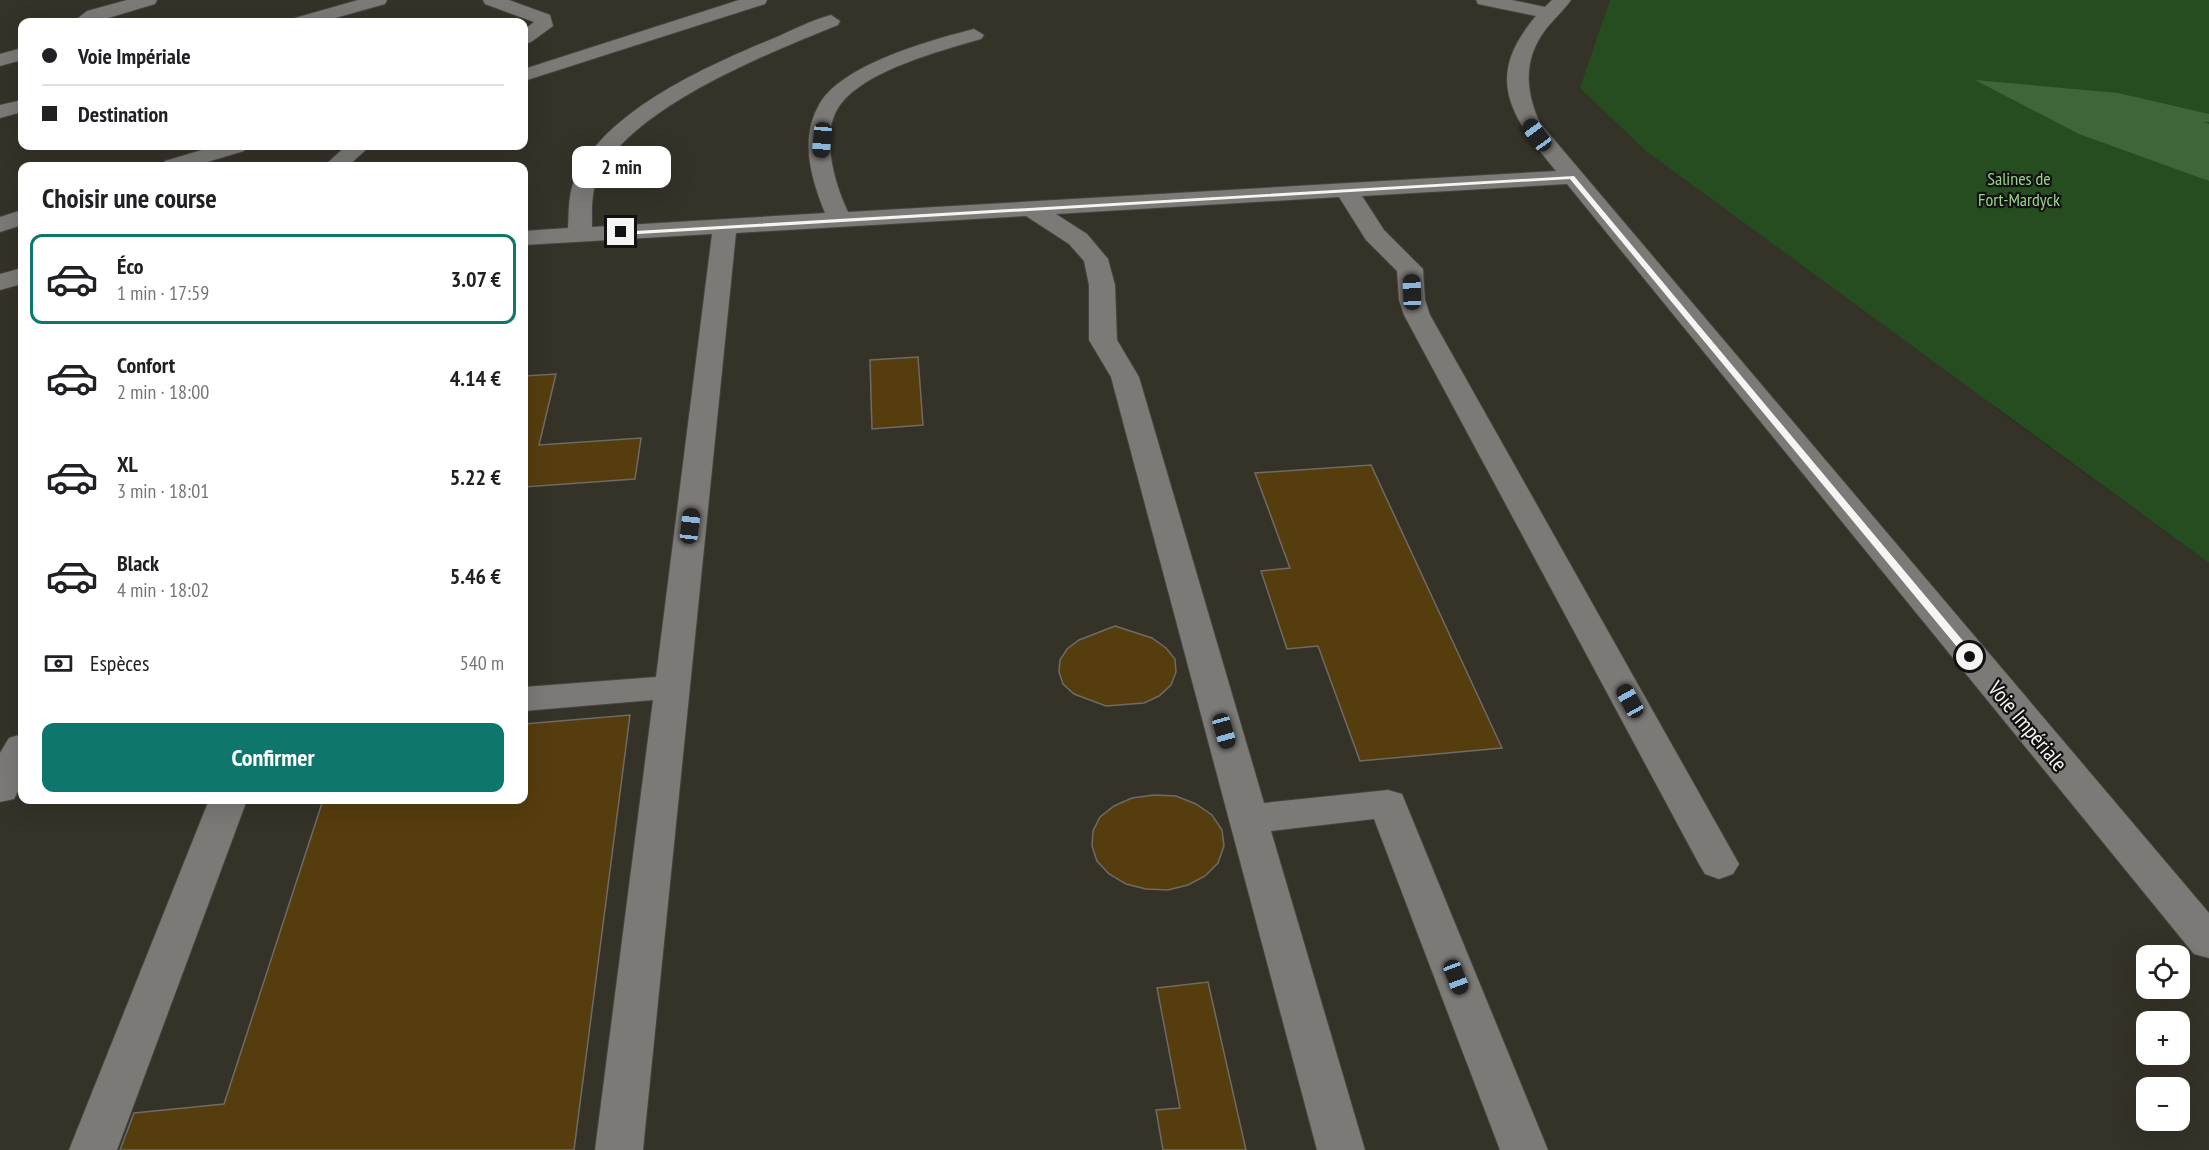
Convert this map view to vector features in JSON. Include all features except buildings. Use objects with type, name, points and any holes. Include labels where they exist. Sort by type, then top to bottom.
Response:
[{"type":"street","points":[[89,18],[148,0]]},
{"type":"street","points":[[317,18],[378,0]]},
{"type":"street","points":[[492,0],[543,19],[543,26],[528,35]]},
{"type":"street","points":[[528,74],[758,0]]},
{"type":"street","points":[[1485,0],[1555,6]]},
{"type":"street","name":"Voie Impériale","points":[[1555,6],[1535,28],[1522,52],[1517,87],[1520,104],[1530,125],[2209,942]]},
{"type":"street","points":[[580,235],[587,177],[609,144],[632,123],[700,82],[831,21]]},
{"type":"street","points":[[840,220],[820,163],[824,118],[831,102],[847,88],[879,70],[933,47],[974,35]]},
{"type":"street","points":[[0,60],[18,55]]},
{"type":"street","points":[[0,112],[18,107]]},
{"type":"street","points":[[186,162],[223,150]]},
{"type":"street","points":[[340,162],[354,150]]},
{"type":"street","points":[[528,238],[1571,177]]},
{"type":"street","points":[[1346,190],[1375,235],[1410,269],[1412,300],[1417,315],[1719,864]]},
{"type":"street","points":[[1031,209],[1084,244],[1099,266],[1102,285],[1102,340],[1125,377],[1341,1150]]},
{"type":"street","points":[[0,225],[18,218]]},
{"type":"street","points":[[619,1150],[725,226]]},
{"type":"street","points":[[0,282],[18,277]]},
{"type":"street","points":[[528,699],[671,687]]},
{"type":"street","points":[[0,789],[18,755]]},
{"type":"street","points":[[93,1150],[226,804]]},
{"type":"street","points":[[1249,819],[1388,804],[1524,1150]]},
{"type":"shaded area","points":[[0,0],[1610,0],[1608,3],[1997,409],[2209,563],[2209,1150],[0,1150]]},
{"type":"green space","name":"Salines de Fort-Mardyck","points":[[1610,0],[2209,0],[2209,563],[1646,151],[1580,88]]},
{"type":"green space","points":[[1975,80],[2118,93],[2209,114],[2209,122],[2204,122],[2209,124],[2209,181],[2079,134]]},
{"type":"route","points":[[621,232],[1571,177],[1970,657]]}]
